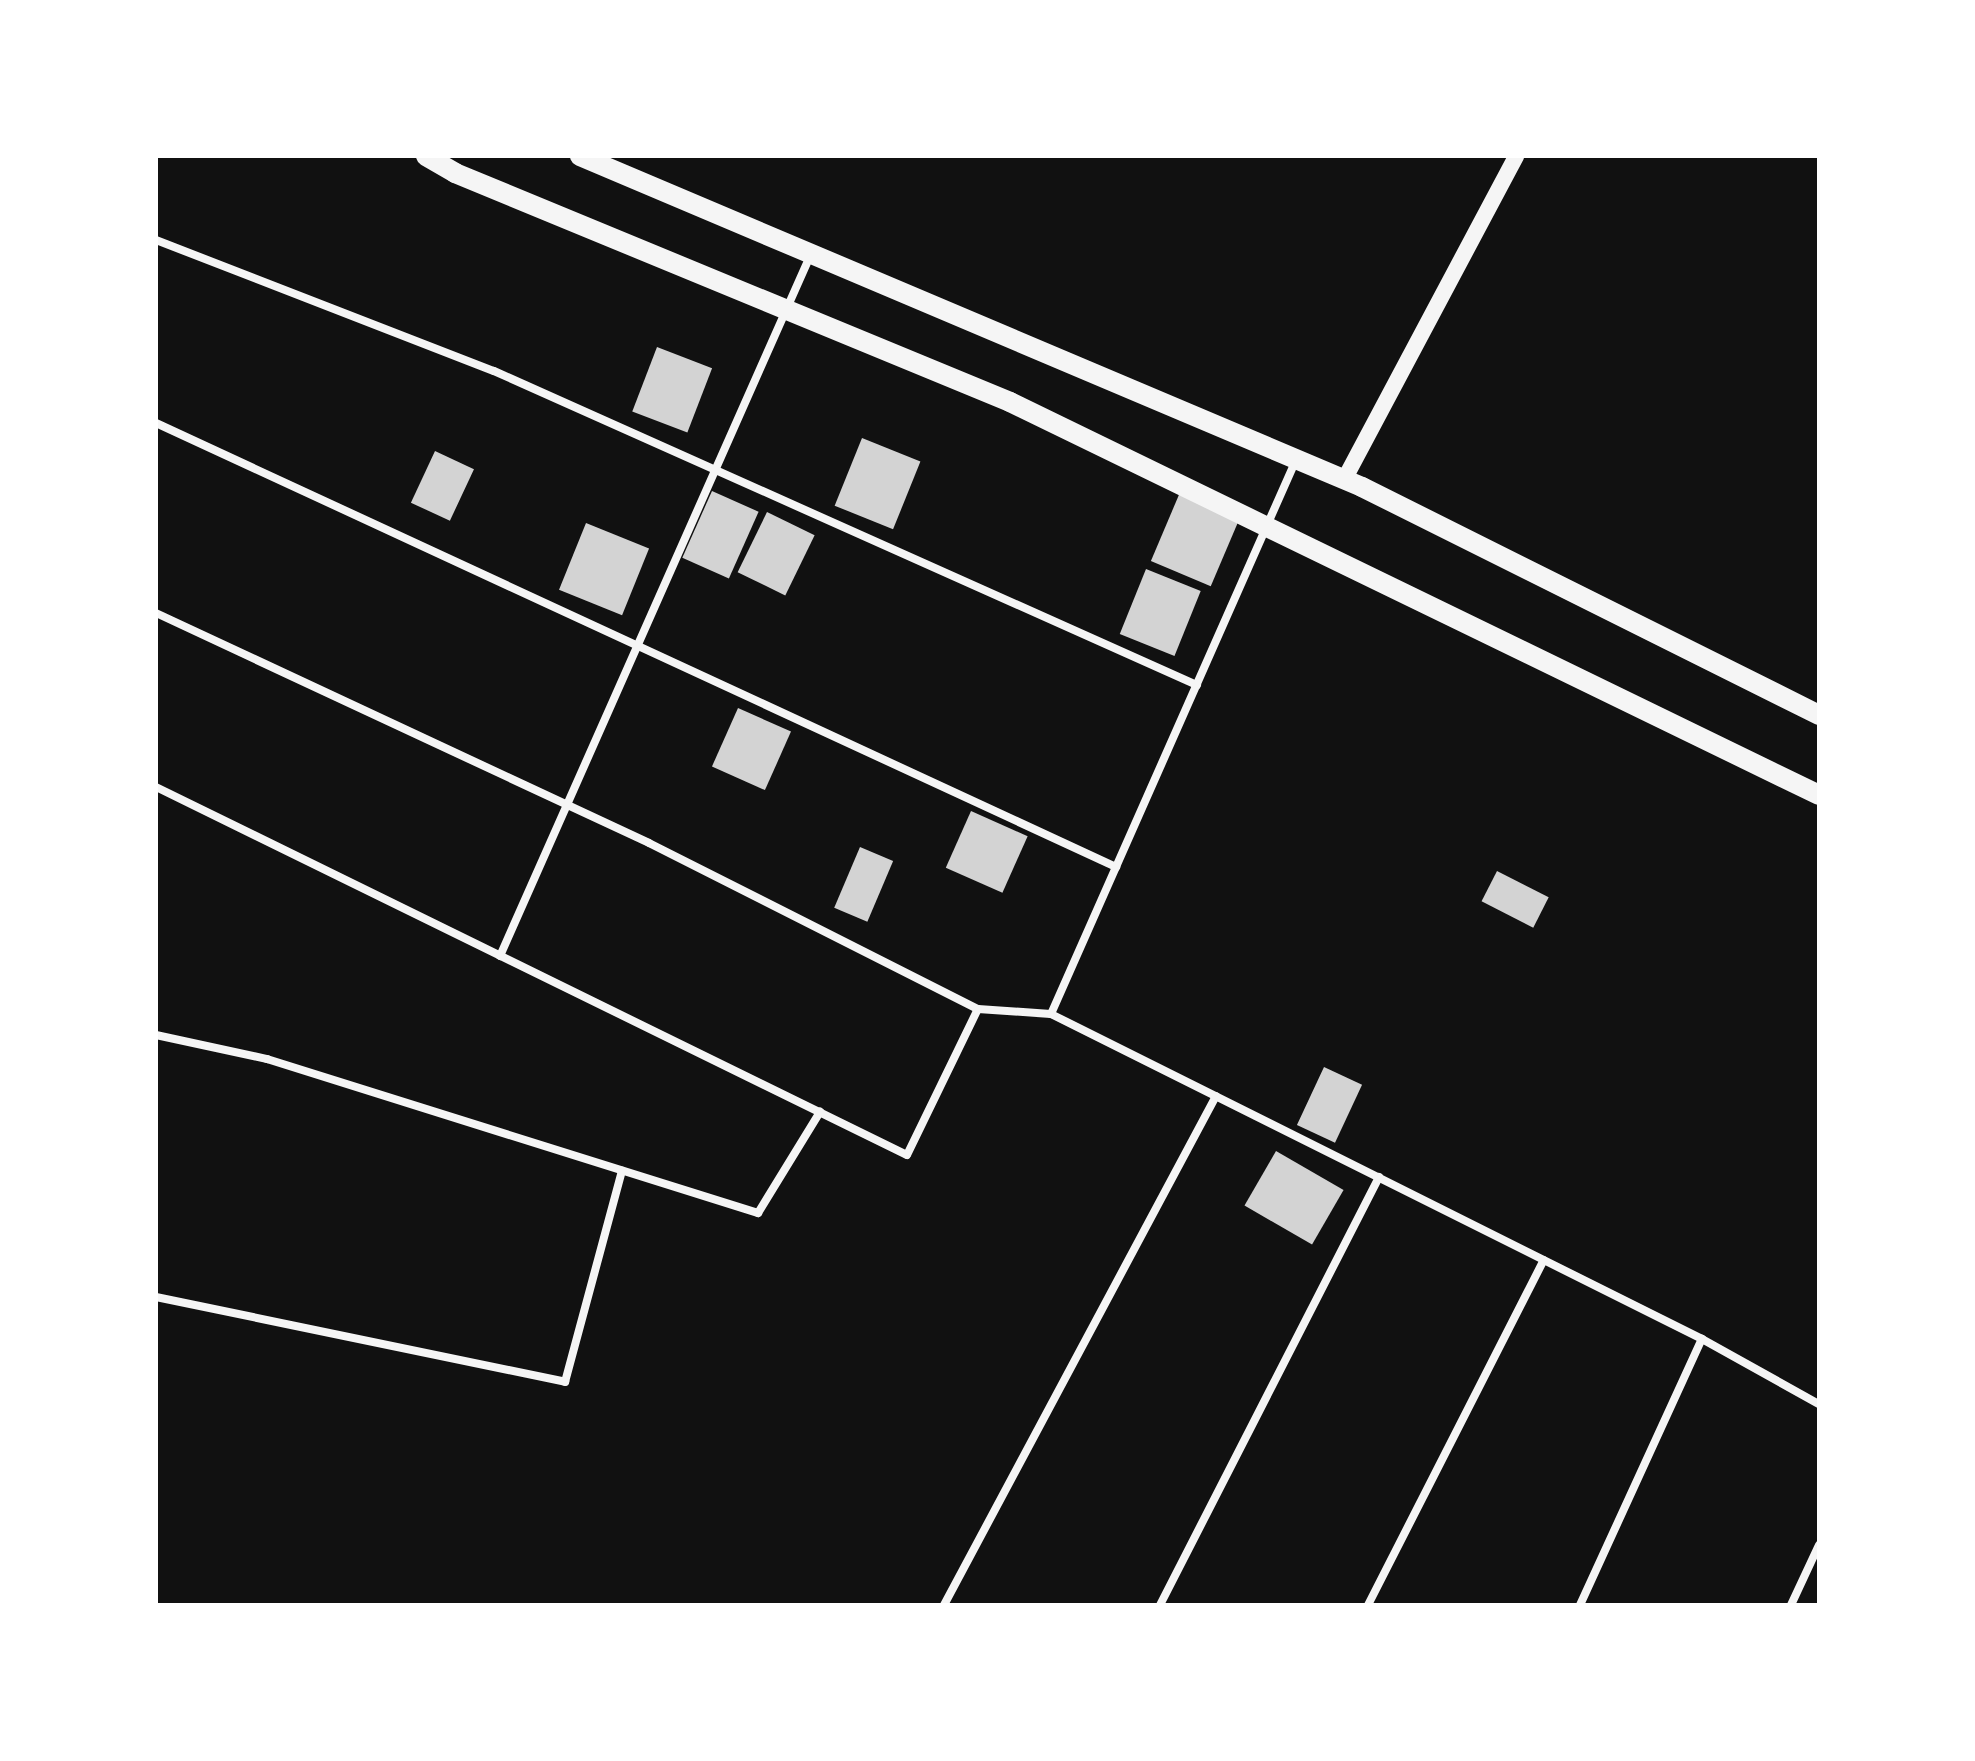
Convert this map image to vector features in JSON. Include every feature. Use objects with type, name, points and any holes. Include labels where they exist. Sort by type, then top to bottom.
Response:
[{"type":"main road","points":[[426,156],[1010,402],[1819,795]]},
{"type":"main road","points":[[580,156],[1344,480],[1819,715]]},
{"type":"main road","points":[[1344,480],[1516,156]]},
{"type":"street","points":[[156,240],[494,371],[1197,685]]},
{"type":"street","points":[[500,956],[811,254]]},
{"type":"street","points":[[156,423],[1116,867]]},
{"type":"street","points":[[1051,1014],[1296,460]]},
{"type":"street","points":[[156,613],[568,804],[978,1009],[1051,1014],[1702,1339],[1819,1404]]},
{"type":"street","points":[[156,787],[907,1155],[978,1009]]},
{"type":"street","points":[[156,1035],[267,1059],[758,1213],[820,1112]]},
{"type":"street","points":[[944,1605],[1216,1096]]},
{"type":"street","points":[[156,1297],[565,1382],[622,1171]]},
{"type":"street","points":[[1160,1605],[1379,1177]]},
{"type":"street","points":[[1368,1605],[1544,1260]]},
{"type":"street","points":[[1580,1605],[1702,1339]]},
{"type":"street","points":[[1791,1605],[1819,1545]]},
{"type":"building","points":[[657,347],[712,368],[687,433],[632,411]]},
{"type":"building","points":[[862,438],[920,462],[893,529],[835,506]]},
{"type":"building","points":[[435,451],[474,469],[450,521],[411,503]]},
{"type":"building","points":[[1181,490],[1241,515],[1211,586],[1151,561]]},
{"type":"building","points":[[712,491],[759,512],[729,578],[682,558]]},
{"type":"building","points":[[767,512],[815,535],[785,595],[738,572]]},
{"type":"building","points":[[586,523],[649,548],[622,615],[559,590]]},
{"type":"building","points":[[1146,569],[1201,591],[1174,656],[1120,634]]},
{"type":"building","points":[[738,708],[791,732],[765,790],[712,766]]},
{"type":"building","points":[[971,811],[1028,836],[1002,893],[946,868]]},
{"type":"building","points":[[860,847],[893,861],[867,922],[834,908]]},
{"type":"building","points":[[1497,871],[1549,897],[1533,928],[1482,901]]},
{"type":"building","points":[[1324,1067],[1362,1085],[1335,1143],[1297,1125]]},
{"type":"building","points":[[1276,1151],[1344,1190],[1312,1245],[1244,1206]]}]
